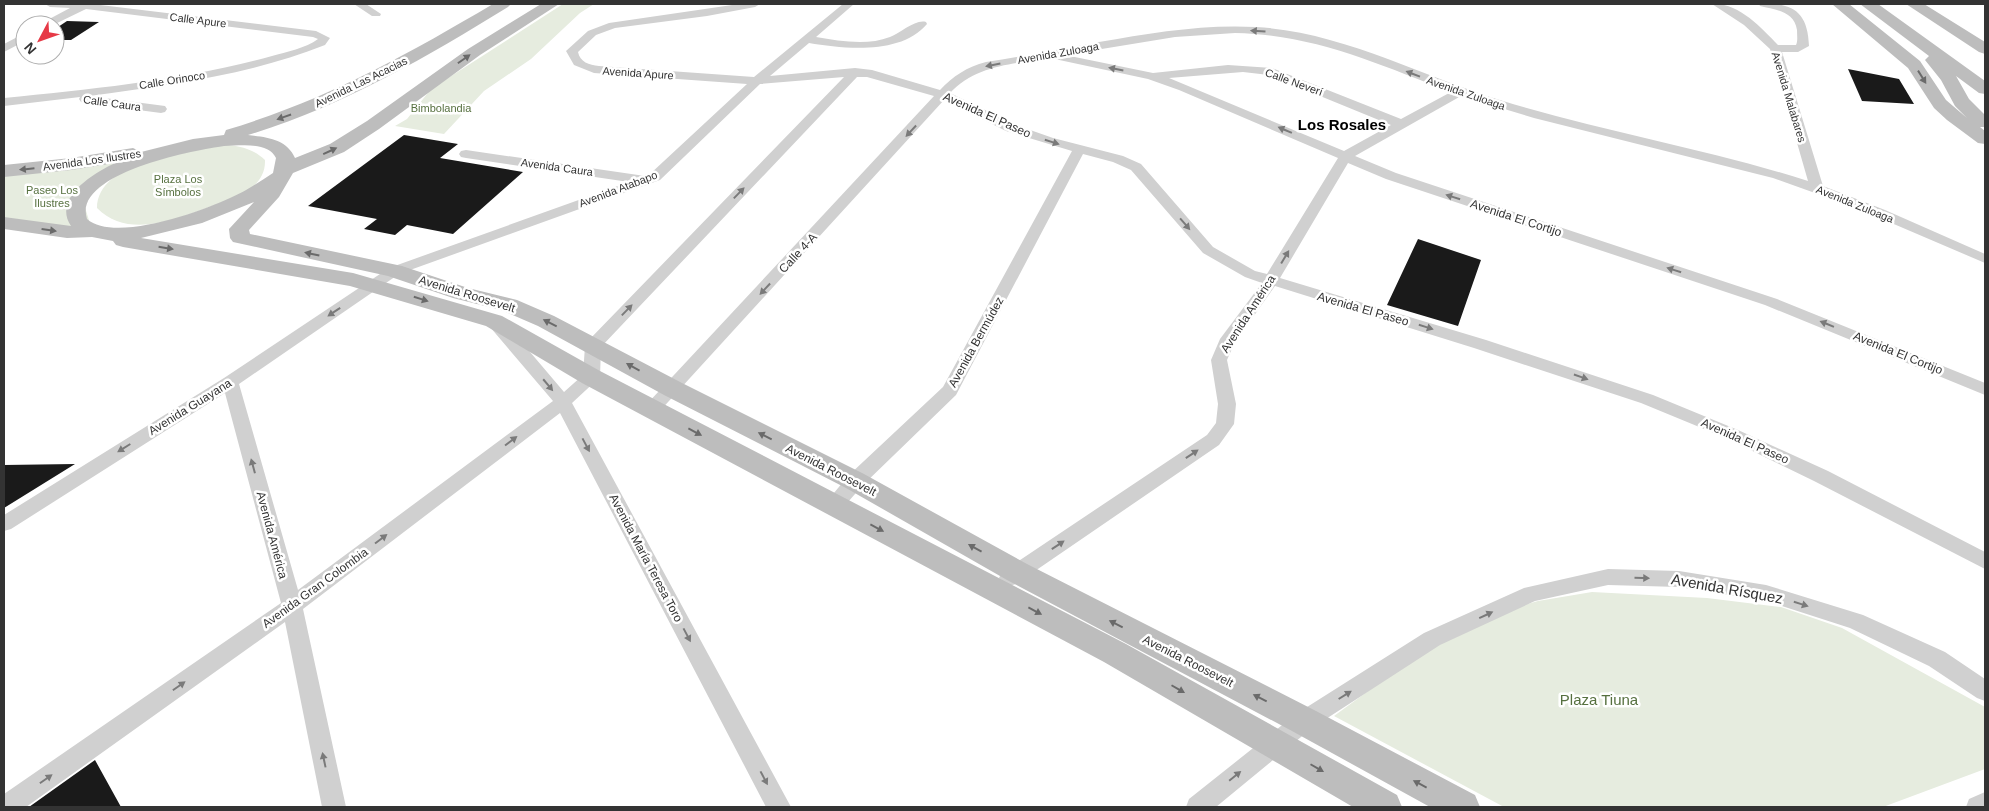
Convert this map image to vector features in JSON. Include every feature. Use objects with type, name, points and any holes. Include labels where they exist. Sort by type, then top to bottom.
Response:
[{"type":"main road","name":"Avenida Las Acacias","points":[[211,141],[288,116],[334,98],[383,74],[503,4]]},
{"type":"main road","points":[[4,223],[68,232],[139,231],[199,218],[252,196],[283,173],[344,144],[474,52],[551,4]]},
{"type":"main road","points":[[1840,4],[1914,65],[1940,104],[1985,139]]},
{"type":"main road","points":[[1868,4],[1985,89]]},
{"type":"main road","points":[[1890,4],[1985,71]]},
{"type":"main road","points":[[1914,4],[1985,49]]},
{"type":"main road","points":[[1875,32],[1906,44],[1949,78]]},
{"type":"main road","points":[[1914,37],[1917,45],[1949,78],[1961,102],[1982,122]]},
{"type":"main road","points":[[1968,39],[1970,47],[1985,58]]},
{"type":"main road","points":[[1945,42],[1985,63]]},
{"type":"main road","points":[[98,232],[78,221],[75,213],[81,197],[93,184],[131,162],[211,141],[248,139],[269,144],[283,152],[286,160],[283,173]]},
{"type":"main road","name":"Avenida Los Ilustres","points":[[4,171],[71,164],[180,148]]},
{"type":"main road","name":"Avenida Roosevelt","points":[[283,173],[270,198],[239,230],[240,238],[394,271],[461,293],[509,305],[593,346],[672,389],[855,481],[1115,653],[1386,807]]},
{"type":"main road","name":"Avenida Roosevelt","points":[[98,232],[120,240],[299,270],[375,285],[494,321],[591,377],[834,505],[1005,580],[1304,721],[1462,807]]},
{"type":"street","name":"Calle Apure","points":[[50,4],[86,5],[316,34]]},
{"type":"street","points":[[359,4],[376,14]]},
{"type":"street","name":"Avenida Apure","points":[[755,4],[707,13],[613,25],[592,33],[572,51],[577,63],[587,68],[599,70],[757,81]]},
{"type":"street","name":"Avenida Atabapo","points":[[375,285],[394,271],[648,180],[661,173],[757,81],[849,4]]},
{"type":"street","name":"Avenida Malabares","points":[[1717,4],[1737,13],[1763,34],[1775,48],[1817,188]]},
{"type":"street","points":[[1764,4],[1789,9],[1799,17],[1803,46],[1798,49],[1775,48]]},
{"type":"street","points":[[65,15],[86,5]]},
{"type":"street","points":[[807,39],[842,45],[868,46],[888,42],[922,24]]},
{"type":"street","name":"Avenida Zuloaga","points":[[944,95],[955,81],[967,73],[986,66],[1181,32],[1244,30],[1276,32],[1312,38],[1345,48],[1459,92],[1558,122],[1714,158],[1817,188],[1985,259]]},
{"type":"street","name":"Calle Orinoco","points":[[4,102],[64,96],[260,65],[322,44],[324,38],[316,34]]},
{"type":"street","points":[[4,49],[15,42]]},
{"type":"street","name":"Avenida El Cortijo","points":[[1045,56],[1151,76],[1183,87],[1391,176],[1771,302],[1985,389]]},
{"type":"street","name":"Calle Neverí","points":[[1151,76],[1222,68],[1256,69],[1272,72],[1402,124]]},
{"type":"street","points":[[591,377],[593,346],[855,72]]},
{"type":"street","name":"Avenida El Paseo","points":[[757,81],[855,72],[868,73],[944,95],[1011,128],[1079,150],[1118,159],[1136,167],[1208,250],[1230,265],[1270,282],[1471,341],[1648,399],[1732,434],[1821,476],[1985,561]]},
{"type":"street","name":"Avenida América","points":[[1005,580],[1213,440],[1225,424],[1227,404],[1219,360],[1226,343],[1270,282],[1346,156],[1459,92]]},
{"type":"street","name":"Calle 4-A","points":[[652,409],[944,95]]},
{"type":"street","name":"Calle Caura","points":[[64,96],[161,109]]},
{"type":"street","name":"Avenida Bermúdez","points":[[834,505],[855,481],[950,391],[1079,150]]},
{"type":"street","name":"Avenida Caura","points":[[466,154],[648,180]]},
{"type":"street","name":"Avenida Guayana","points":[[4,524],[230,382],[375,285]]},
{"type":"street","name":"Avenida María Teresa Toro","points":[[494,321],[563,402],[779,807]]},
{"type":"street","name":"Avenida Gran Colombia","points":[[6,807],[292,606],[563,402],[591,377]]},
{"type":"street","name":"Avenida América","points":[[230,382],[292,606],[334,807]]},
{"type":"street","name":"Avenida Rísquez","points":[[1275,744],[1304,721],[1432,639],[1531,594],[1608,577],[1679,579],[1766,593],[1856,621],[1937,659],[1985,691]]},
{"type":"street","points":[[1198,807],[1275,744]]},
{"type":"street","points":[[1978,807],[1985,804]]},
{"type":"green space","name":"Bimbolandia","points":[[563,4],[594,4],[580,13],[531,59],[484,91],[444,134],[395,126],[407,119],[431,89]]},
{"type":"green space","name":"Plaza Los Símbolos","points":[[220,144],[249,150],[265,160],[264,170],[260,179],[254,186],[237,197],[181,217],[152,224],[122,223],[109,217],[97,208],[101,192],[112,179],[127,169],[166,155]]},
{"type":"green space","name":"Paseo Los Ilustres","points":[[169,149],[130,163],[83,201],[92,230],[4,222],[4,171]]},
{"type":"green space","name":"Plaza Tiuna","points":[[1592,592],[1707,598],[1781,607],[1842,628],[1985,707],[1985,769],[1883,807],[1504,807],[1334,716],[1416,656],[1477,618],[1538,601]]},
{"type":"building","points":[[65,22],[99,22],[71,40],[65,40]]},
{"type":"building","points":[[1848,69],[1899,79],[1914,104],[1862,101]]},
{"type":"building","points":[[404,135],[458,144],[440,158],[523,172],[453,234],[407,225],[395,235],[364,229],[377,219],[308,206]]},
{"type":"building","points":[[1418,239],[1481,260],[1458,326],[1387,305]]},
{"type":"building","points":[[75,464],[4,508],[4,465]]},
{"type":"building","points":[[95,760],[121,807],[29,807]]},
{"type":"district","name":"Los Rosales","points":[[1342,125]]}]
